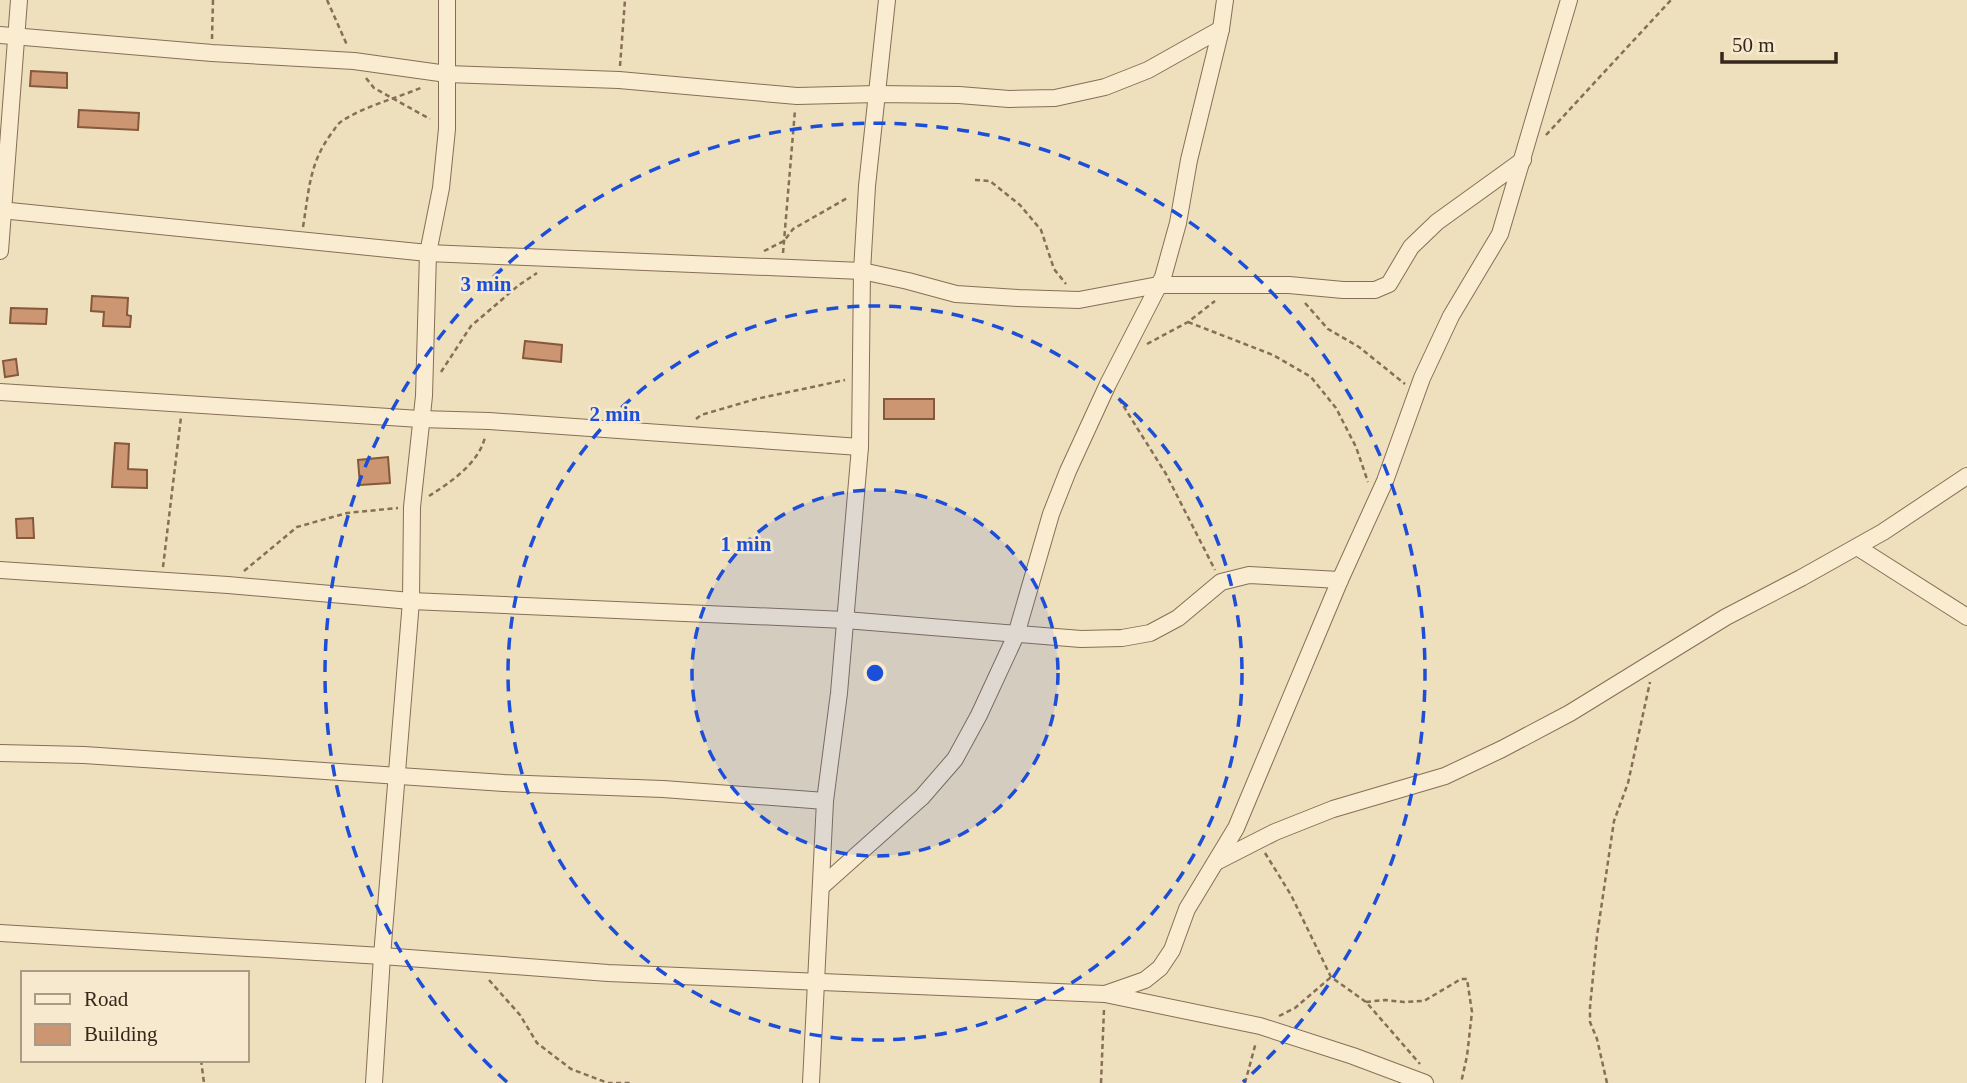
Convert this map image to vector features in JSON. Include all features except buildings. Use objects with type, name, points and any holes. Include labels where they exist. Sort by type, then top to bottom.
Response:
[{"type":"street","points":[[0,251],[19,0]]},
{"type":"street","points":[[374,1083],[411,601],[412,507],[424,396],[428,253],[441,188],[447,129],[447,0]]},
{"type":"street","points":[[811,1083],[825,801],[839,693],[860,447],[862,271],[867,186],[887,0]]},
{"type":"street","points":[[821,887],[922,797],[955,759],[979,715],[1016,635],[1051,514],[1068,471],[1108,384],[1163,276],[1178,223],[1189,160],[1221,29],[1225,0]]},
{"type":"street","points":[[1105,994],[1145,979],[1160,968],[1172,950],[1187,909],[1236,828],[1340,580],[1385,481],[1417,393],[1451,316],[1500,234],[1569,0]]},
{"type":"street","points":[[0,35],[354,61],[447,74],[619,80],[797,96],[959,95],[1009,99],[1055,98],[1105,87],[1148,70],[1221,29]]},
{"type":"street","points":[[2,210],[428,253],[862,271],[956,294],[1079,300],[1158,285],[1289,285],[1375,290],[1389,284],[1411,247],[1437,222],[1522,160]]},
{"type":"street","points":[[0,392],[489,421],[860,447]]},
{"type":"street","points":[[1214,863],[1259,839],[1333,810],[1444,776],[1502,749],[1570,713],[1726,617],[1883,532],[1967,476]]},
{"type":"street","points":[[1857,547],[1967,617]]},
{"type":"street","points":[[0,570],[228,585],[411,601],[845,620],[1081,639],[1122,638],[1150,633],[1178,618],[1221,582],[1249,575],[1340,580]]},
{"type":"street","points":[[0,753],[84,755],[825,801]]},
{"type":"street","points":[[0,933],[382,956],[608,973],[1105,994],[1260,1026],[1364,1059],[1425,1083]]},
{"type":"path","points":[[212,52],[213,0]]},
{"type":"path","points":[[619,80],[625,0]]},
{"type":"path","points":[[1541,140],[1671,0]]},
{"type":"path","points":[[300,240],[314,163],[321,148],[340,122],[447,74]]},
{"type":"path","points":[[782,267],[797,96]]},
{"type":"path","points":[[975,180],[990,181],[1020,205],[1041,230],[1054,270],[1079,300]]},
{"type":"path","points":[[760,253],[784,241],[793,229],[867,186]]},
{"type":"path","points":[[440,375],[471,326],[519,285],[561,259]]},
{"type":"path","points":[[1122,357],[1188,322],[1238,284]]},
{"type":"path","points":[[1289,285],[1328,330],[1359,348],[1417,393]]},
{"type":"path","points":[[1188,322],[1273,355],[1311,377],[1336,408],[1356,447],[1375,503]]},
{"type":"path","points":[[676,434],[701,415],[756,399],[862,376]]},
{"type":"path","points":[[1108,384],[1166,474],[1221,582]]},
{"type":"path","points":[[161,580],[182,404]]},
{"type":"path","points":[[228,585],[297,527],[347,513],[412,507],[451,483],[482,450],[489,421]]},
{"type":"path","points":[[1606,1083],[1597,1039],[1590,1022],[1597,936],[1614,821],[1628,783],[1654,663]]},
{"type":"path","points":[[1259,839],[1267,858],[1291,895],[1331,977],[1366,1002],[1420,1063]]},
{"type":"path","points":[[477,963],[520,1015],[537,1043],[571,1069],[608,1083],[632,1083]]},
{"type":"path","points":[[1366,1002],[1424,1000],[1461,978],[1467,978],[1472,1013],[1461,1083]]},
{"type":"path","points":[[1101,1083],[1105,994]]},
{"type":"path","points":[[201,1062],[204,1083]]},
{"type":"path","points":[[1242,1083],[1246,1080]]}]
